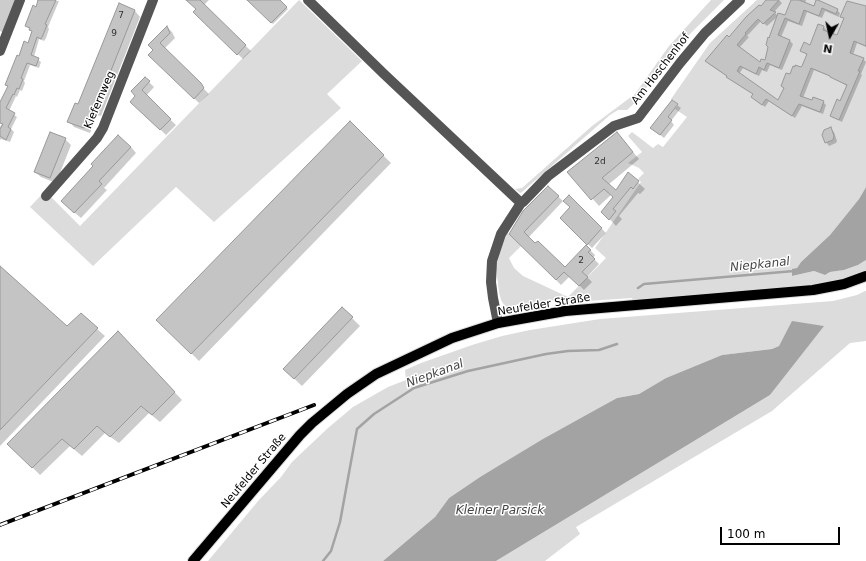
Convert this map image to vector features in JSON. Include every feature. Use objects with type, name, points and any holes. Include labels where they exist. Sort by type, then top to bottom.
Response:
[{"type":"main road","name":"Neufelder Straße","points":[[193,561],[312,423],[376,374],[452,338],[498,323],[565,311],[813,290],[844,284],[866,276]]},
{"type":"street","points":[[0,49],[20,0]]},
{"type":"street","name":"Kiefernweg","points":[[46,196],[97,138],[103,128],[153,0]]},
{"type":"street","points":[[308,0],[521,203]]},
{"type":"street","name":"Am Hoschenhof","points":[[498,323],[492,298],[492,261],[501,234],[521,203],[548,176],[614,126],[638,118],[705,33],[740,0]]},
{"type":"shaded area","points":[[299,0],[362,61],[327,94],[341,108],[214,222],[176,187],[93,266],[30,207],[45,191],[80,226]]},
{"type":"shaded area","points":[[711,0],[724,0],[684,40],[652,79],[640,98],[627,110],[618,110],[610,115],[522,192],[520,193],[515,189],[522,188],[592,126],[635,94],[669,46]]},
{"type":"shaded area","points":[[757,0],[866,0],[866,187],[859,199],[830,235],[801,262],[792,276],[814,271],[825,275],[830,272],[844,270],[858,265],[866,260],[866,271],[841,280],[810,285],[633,300],[632,298],[587,301],[570,299],[554,300],[514,309],[504,305],[499,292],[496,268],[505,230],[521,246],[509,258],[514,268],[523,276],[568,297],[606,258],[595,248],[641,182],[638,179],[644,173],[639,168],[628,163],[642,152],[628,136],[632,132],[653,148],[658,144],[663,147],[687,117],[675,109],[678,104],[671,99],[710,43]]},
{"type":"shaded area","points":[[865,291],[866,341],[850,343],[772,411],[576,527],[580,534],[545,561],[496,561],[770,395],[823,326],[793,322],[779,346],[772,349],[722,355],[666,378],[639,394],[617,398],[480,477],[449,498],[435,517],[383,561],[208,561],[259,500],[281,477],[292,462],[328,428],[353,407],[388,387],[406,380],[405,370],[421,363],[472,345],[502,336],[530,330],[600,319],[833,301],[857,295]]},
{"type":"water","points":[[866,187],[866,260],[858,265],[844,270],[830,272],[825,275],[814,271],[792,276],[792,269],[797,268],[801,262],[830,235],[859,199]]},
{"type":"water","name":"Kleiner Parsick","points":[[792,321],[824,326],[770,395],[496,561],[383,561],[435,517],[449,498],[480,477],[543,439],[617,398],[639,394],[666,378],[722,355],[772,349],[779,346]]},
{"type":"building","points":[[38,0],[56,0],[45,24],[47,25],[43,35],[41,39],[37,37],[31,55],[39,58],[36,66],[27,63],[21,78],[23,79],[19,89],[17,88],[6,108],[15,113],[8,127],[11,129],[6,140],[0,136],[0,129],[3,124],[0,123],[0,102],[8,86],[5,85],[17,55],[19,56],[24,41],[28,43],[32,31],[29,30],[30,28],[25,26],[33,5],[36,7]]},
{"type":"building","points":[[186,0],[200,0],[246,45],[237,55],[193,12],[196,9]]},
{"type":"building","points":[[247,0],[280,0],[287,7],[271,23]]},
{"type":"building","points":[[766,0],[779,0],[770,10],[776,12],[763,24],[758,19],[745,33],[746,34],[737,45],[760,62],[761,59],[765,60],[768,47],[766,45],[768,37],[769,38],[778,13],[785,15],[791,0],[799,0],[814,6],[816,0],[818,0],[838,9],[836,14],[822,8],[819,16],[804,10],[799,24],[785,18],[778,35],[790,40],[779,68],[767,63],[764,70],[759,67],[756,74],[740,66],[737,71],[778,100],[784,88],[781,86],[786,73],[790,74],[793,66],[795,67],[795,65],[802,66],[807,54],[800,51],[804,42],[810,45],[818,24],[824,26],[823,30],[837,35],[844,18],[840,17],[847,1],[866,6],[866,46],[854,41],[850,53],[864,58],[839,120],[830,116],[837,99],[840,101],[847,85],[830,76],[811,68],[800,96],[812,100],[813,97],[824,101],[820,112],[799,104],[792,116],[766,99],[762,105],[751,97],[753,94],[726,77],[727,76],[705,61],[727,35],[729,37],[746,17],[759,5],[761,6]]},
{"type":"building","points":[[119,3],[135,10],[95,111],[92,110],[84,128],[67,122],[75,103],[78,104]]},
{"type":"building","points":[[167,26],[170,33],[160,43],[201,83],[204,88],[194,99],[148,55],[153,50],[148,45]]},
{"type":"building","points":[[145,77],[150,81],[142,90],[171,119],[160,130],[130,102],[135,96],[131,91]]},
{"type":"building","points":[[672,100],[678,104],[668,117],[672,120],[660,135],[650,128]]},
{"type":"building","points":[[350,121],[384,155],[191,354],[156,320]]},
{"type":"building","points":[[831,127],[834,136],[833,140],[825,143],[822,135],[824,130]]},
{"type":"building","points":[[50,132],[66,138],[50,178],[34,172]]},
{"type":"building","points":[[617,132],[633,152],[602,178],[616,190],[628,172],[639,181],[633,189],[631,187],[613,209],[616,211],[609,220],[601,212],[613,197],[604,189],[591,200],[567,172]]},
{"type":"building","points":[[118,135],[131,147],[99,181],[102,184],[74,213],[61,201],[93,166],[91,164]]},
{"type":"building","points":[[548,186],[559,196],[524,232],[535,243],[538,241],[565,267],[586,245],[591,250],[588,252],[595,259],[582,272],[588,277],[579,286],[564,272],[556,280],[509,234],[523,211]]},
{"type":"building","points":[[569,195],[602,228],[587,245],[560,218],[570,207],[563,201]]},
{"type":"building","points":[[0,266],[67,326],[81,313],[98,328],[0,430]]},
{"type":"building","points":[[342,307],[353,317],[294,379],[283,369]]},
{"type":"building","points":[[118,331],[175,392],[152,415],[141,406],[110,437],[97,426],[74,449],[62,439],[32,468],[7,444]]},
{"type":"waterway","name":"Niepkanal","points":[[638,288],[644,284],[794,271]]},
{"type":"waterway","name":"Niepkanal","points":[[323,561],[331,551],[340,522],[357,429],[374,414],[414,388],[468,371],[546,354],[568,351],[599,350],[617,344]]},
{"type":"railway","points":[[0,525],[314,405]]}]
